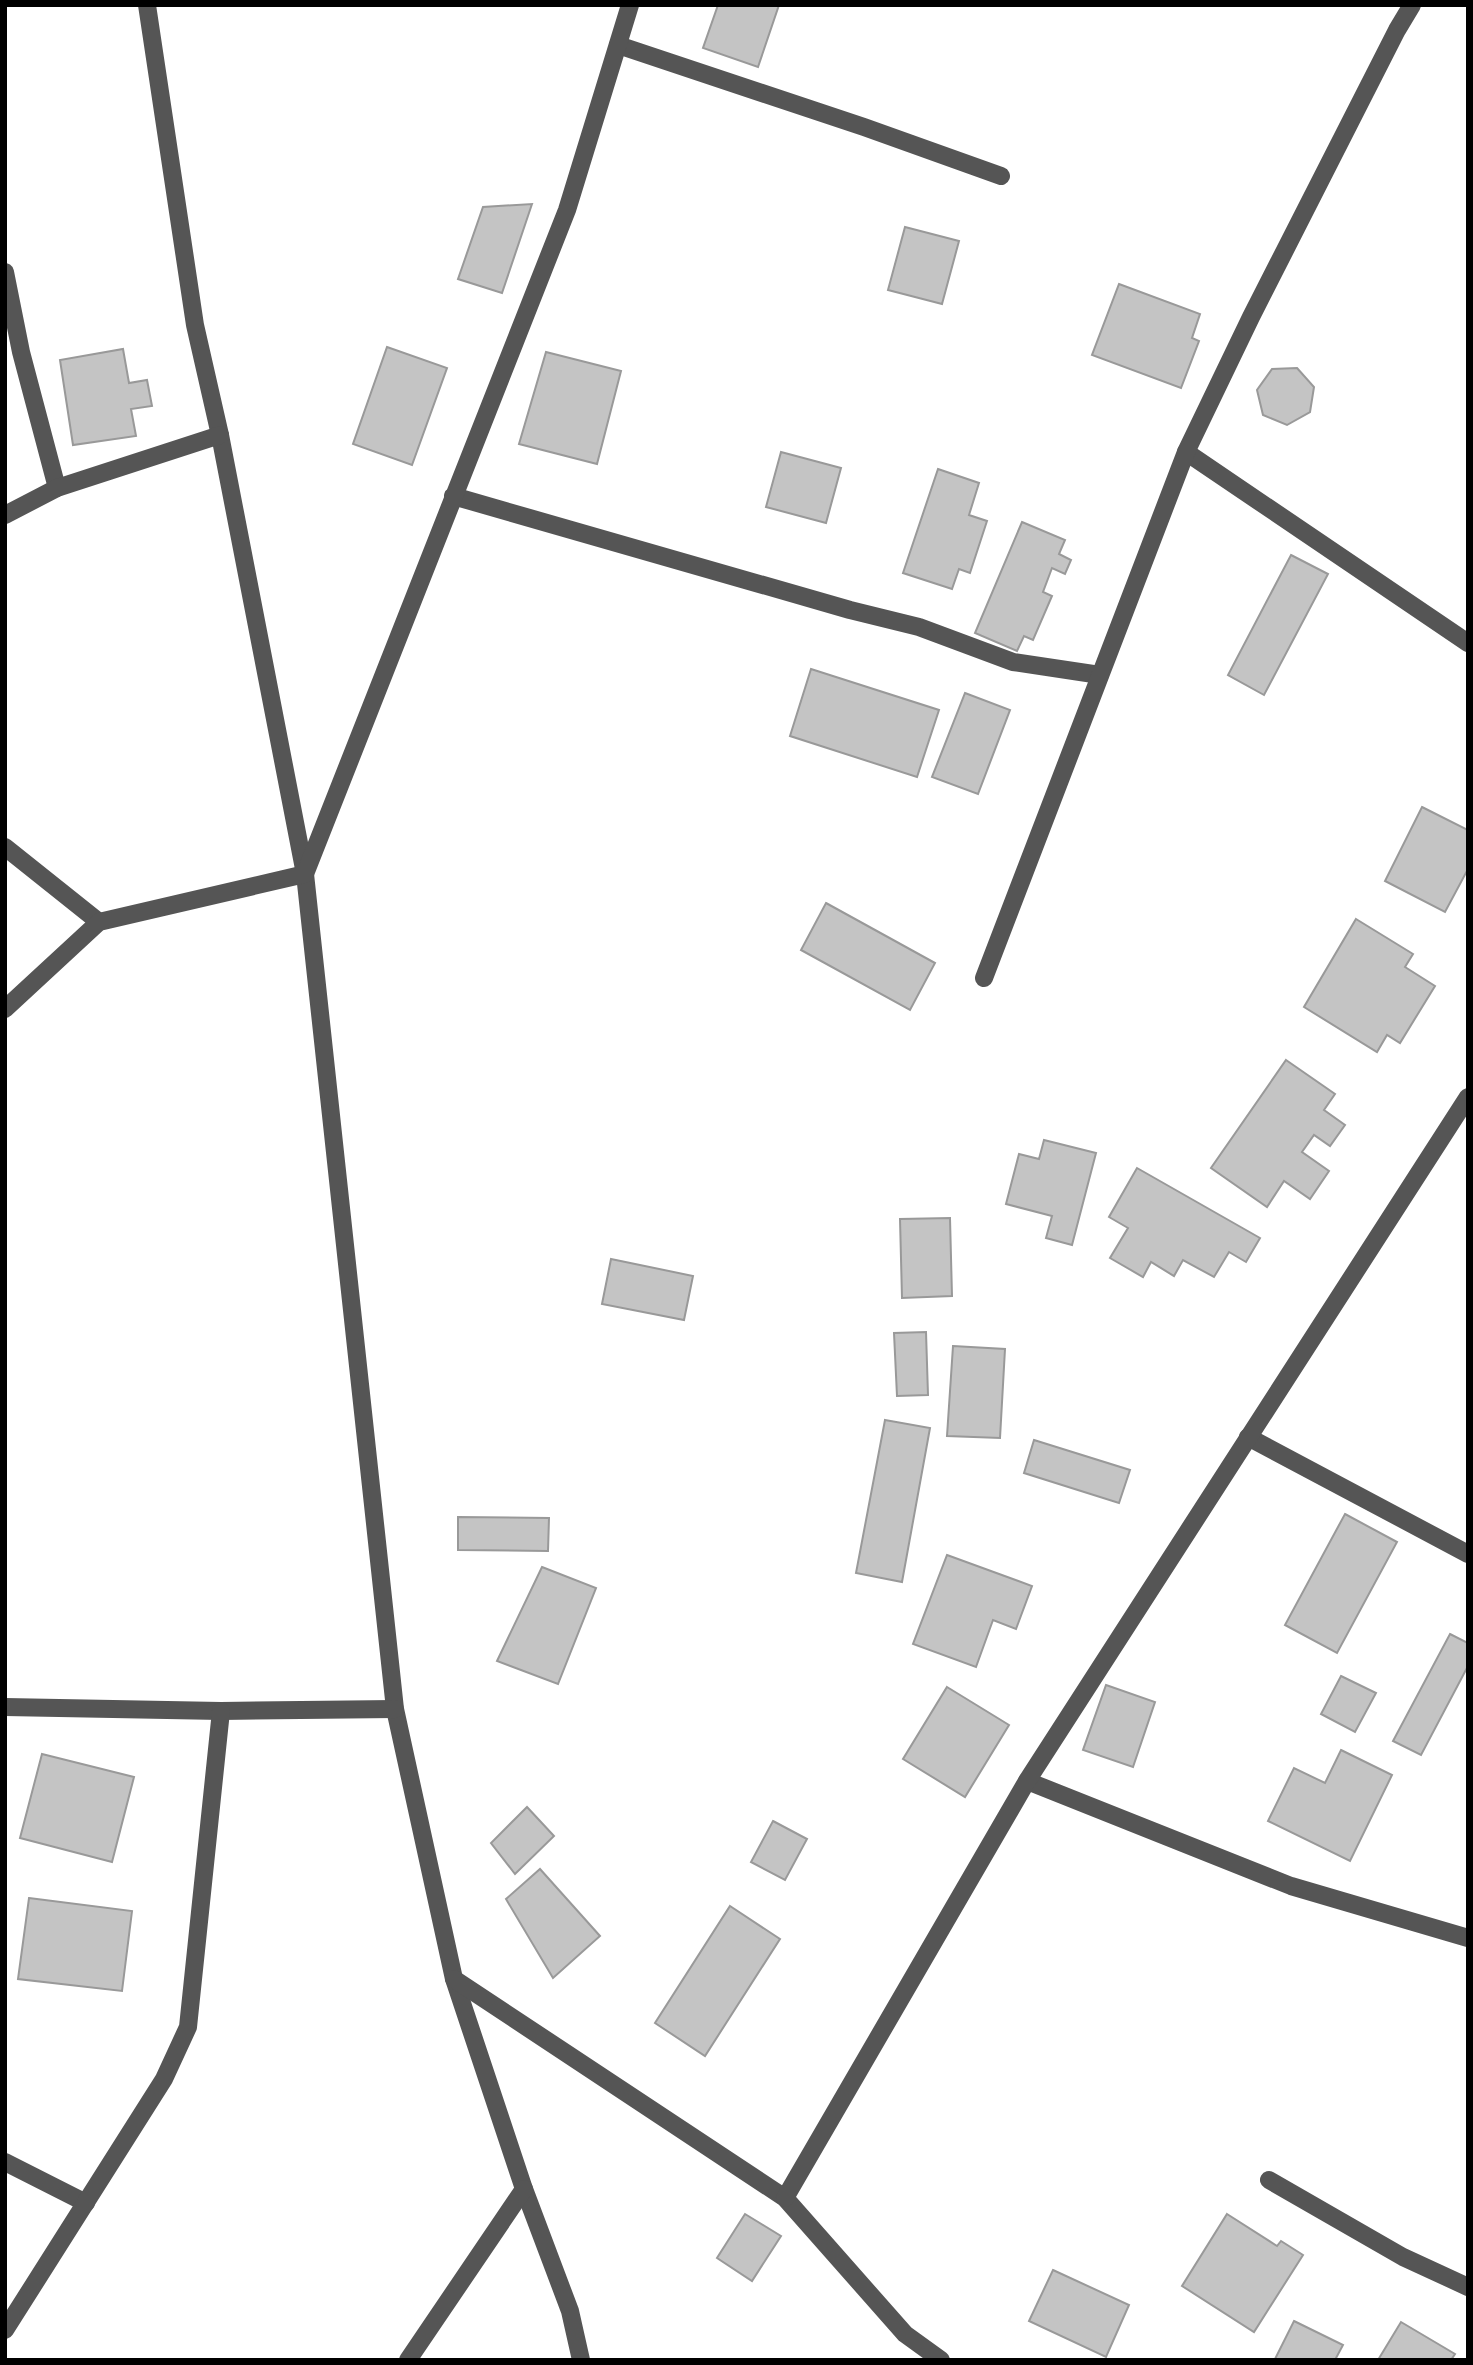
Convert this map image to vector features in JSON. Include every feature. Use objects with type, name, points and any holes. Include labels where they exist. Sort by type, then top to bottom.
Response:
[{"type":"street","points":[[146,5],[195,324],[220,435],[305,874],[395,1709],[454,1979],[524,2189],[570,2311],[581,2360]]},
{"type":"street","points":[[305,874],[567,209],[630,5]]},
{"type":"street","points":[[984,978],[1186,452],[1251,317],[1412,5]]},
{"type":"street","points":[[618,45],[1001,176]]},
{"type":"street","points":[[5,272],[21,352],[57,488]]},
{"type":"street","points":[[5,514],[57,488],[220,435]]},
{"type":"street","points":[[1186,452],[1468,643]]},
{"type":"street","points":[[453,496],[850,610],[919,627],[1013,662],[1100,675]]},
{"type":"street","points":[[5,847],[99,922]]},
{"type":"street","points":[[5,1009],[99,922],[305,874]]},
{"type":"street","points":[[785,2198],[1027,1781],[1468,1097]]},
{"type":"street","points":[[1248,1437],[1468,1555]]},
{"type":"street","points":[[5,1707],[221,1711],[395,1709]]},
{"type":"street","points":[[5,2330],[164,2079],[188,2027],[221,1711]]},
{"type":"street","points":[[1027,1781],[1291,1886],[1468,1938]]},
{"type":"street","points":[[454,1979],[785,2198],[905,2334],[941,2360]]},
{"type":"street","points":[[5,2162],[86,2203]]},
{"type":"street","points":[[1269,2180],[1403,2257],[1468,2287]]},
{"type":"street","points":[[408,2360],[524,2189]]},
{"type":"building","points":[[718,5],[779,5],[758,67],[703,48]]},
{"type":"building","points":[[532,204],[502,293],[458,279],[483,207]]},
{"type":"building","points":[[905,227],[959,241],[942,304],[888,290]]},
{"type":"building","points":[[1119,284],[1200,314],[1192,338],[1199,341],[1181,388],[1092,355]]},
{"type":"building","points":[[387,347],[447,368],[412,465],[353,444]]},
{"type":"building","points":[[123,349],[129,383],[147,380],[152,406],[131,409],[136,436],[73,445],[60,360]]},
{"type":"building","points":[[546,352],[621,371],[597,464],[519,444]]},
{"type":"building","points":[[1297,368],[1314,387],[1310,412],[1287,425],[1263,415],[1257,390],[1272,369]]},
{"type":"building","points":[[781,452],[841,468],[826,523],[766,507]]},
{"type":"building","points":[[938,469],[979,483],[969,515],[987,521],[970,573],[959,569],[952,589],[903,573]]},
{"type":"building","points":[[1022,522],[1065,540],[1059,554],[1071,560],[1065,574],[1052,568],[1043,592],[1052,596],[1033,640],[1024,636],[1017,651],[975,633]]},
{"type":"building","points":[[1291,555],[1328,574],[1264,695],[1228,675]]},
{"type":"building","points":[[811,669],[939,710],[917,777],[790,736]]},
{"type":"building","points":[[965,693],[1010,710],[978,794],[932,777]]},
{"type":"building","points":[[1422,807],[1468,830],[1468,869],[1445,912],[1385,881]]},
{"type":"building","points":[[826,903],[935,963],[910,1010],[801,950]]},
{"type":"building","points":[[1356,919],[1413,954],[1405,967],[1435,986],[1400,1043],[1387,1035],[1377,1052],[1304,1007]]},
{"type":"building","points":[[1286,1060],[1335,1094],[1324,1110],[1345,1125],[1330,1146],[1314,1135],[1302,1152],[1329,1171],[1310,1199],[1284,1181],[1267,1207],[1211,1168]]},
{"type":"building","points":[[1044,1140],[1096,1153],[1072,1245],[1046,1238],[1052,1216],[1006,1204],[1019,1154],[1039,1159]]},
{"type":"building","points":[[1137,1168],[1260,1238],[1246,1262],[1229,1252],[1214,1277],[1183,1260],[1174,1276],[1151,1262],[1143,1277],[1110,1258],[1128,1228],[1109,1217]]},
{"type":"building","points":[[950,1218],[952,1296],[902,1298],[900,1219]]},
{"type":"building","points":[[611,1259],[693,1276],[684,1320],[602,1304]]},
{"type":"building","points":[[926,1332],[928,1395],[897,1396],[894,1333]]},
{"type":"building","points":[[953,1346],[1005,1349],[1000,1438],[947,1436]]},
{"type":"building","points":[[885,1420],[930,1428],[902,1582],[856,1573]]},
{"type":"building","points":[[1034,1440],[1130,1470],[1119,1503],[1024,1473]]},
{"type":"building","points":[[1345,1514],[1397,1542],[1337,1653],[1285,1625]]},
{"type":"building","points":[[458,1517],[549,1518],[548,1551],[458,1550]]},
{"type":"building","points":[[947,1555],[1032,1586],[1016,1629],[993,1620],[976,1667],[913,1644]]},
{"type":"building","points":[[542,1567],[596,1588],[558,1684],[497,1661]]},
{"type":"building","points":[[1450,1634],[1468,1643],[1468,1666],[1421,1755],[1393,1741]]},
{"type":"building","points":[[1341,1676],[1376,1693],[1355,1732],[1321,1714]]},
{"type":"building","points":[[1106,1685],[1155,1702],[1133,1767],[1083,1750]]},
{"type":"building","points":[[947,1687],[1009,1725],[965,1797],[903,1759]]},
{"type":"building","points":[[1341,1750],[1392,1775],[1350,1861],[1268,1821],[1294,1768],[1325,1783]]},
{"type":"building","points":[[42,1754],[134,1777],[112,1862],[20,1838]]},
{"type":"building","points":[[527,1807],[554,1836],[515,1874],[491,1843]]},
{"type":"building","points":[[773,1821],[807,1839],[785,1880],[751,1862]]},
{"type":"building","points":[[540,1869],[600,1936],[553,1978],[506,1899]]},
{"type":"building","points":[[29,1898],[132,1911],[122,1991],[18,1979]]},
{"type":"building","points":[[730,1906],[780,1939],[705,2056],[655,2023]]},
{"type":"building","points":[[745,2214],[781,2236],[752,2281],[717,2258]]},
{"type":"building","points":[[1227,2214],[1277,2246],[1281,2241],[1303,2255],[1254,2332],[1182,2286]]},
{"type":"building","points":[[1053,2270],[1129,2305],[1106,2357],[1029,2321]]},
{"type":"building","points":[[1294,2321],[1343,2345],[1335,2360],[1275,2359]]},
{"type":"building","points":[[1401,2322],[1455,2354],[1451,2360],[1378,2360]]}]
